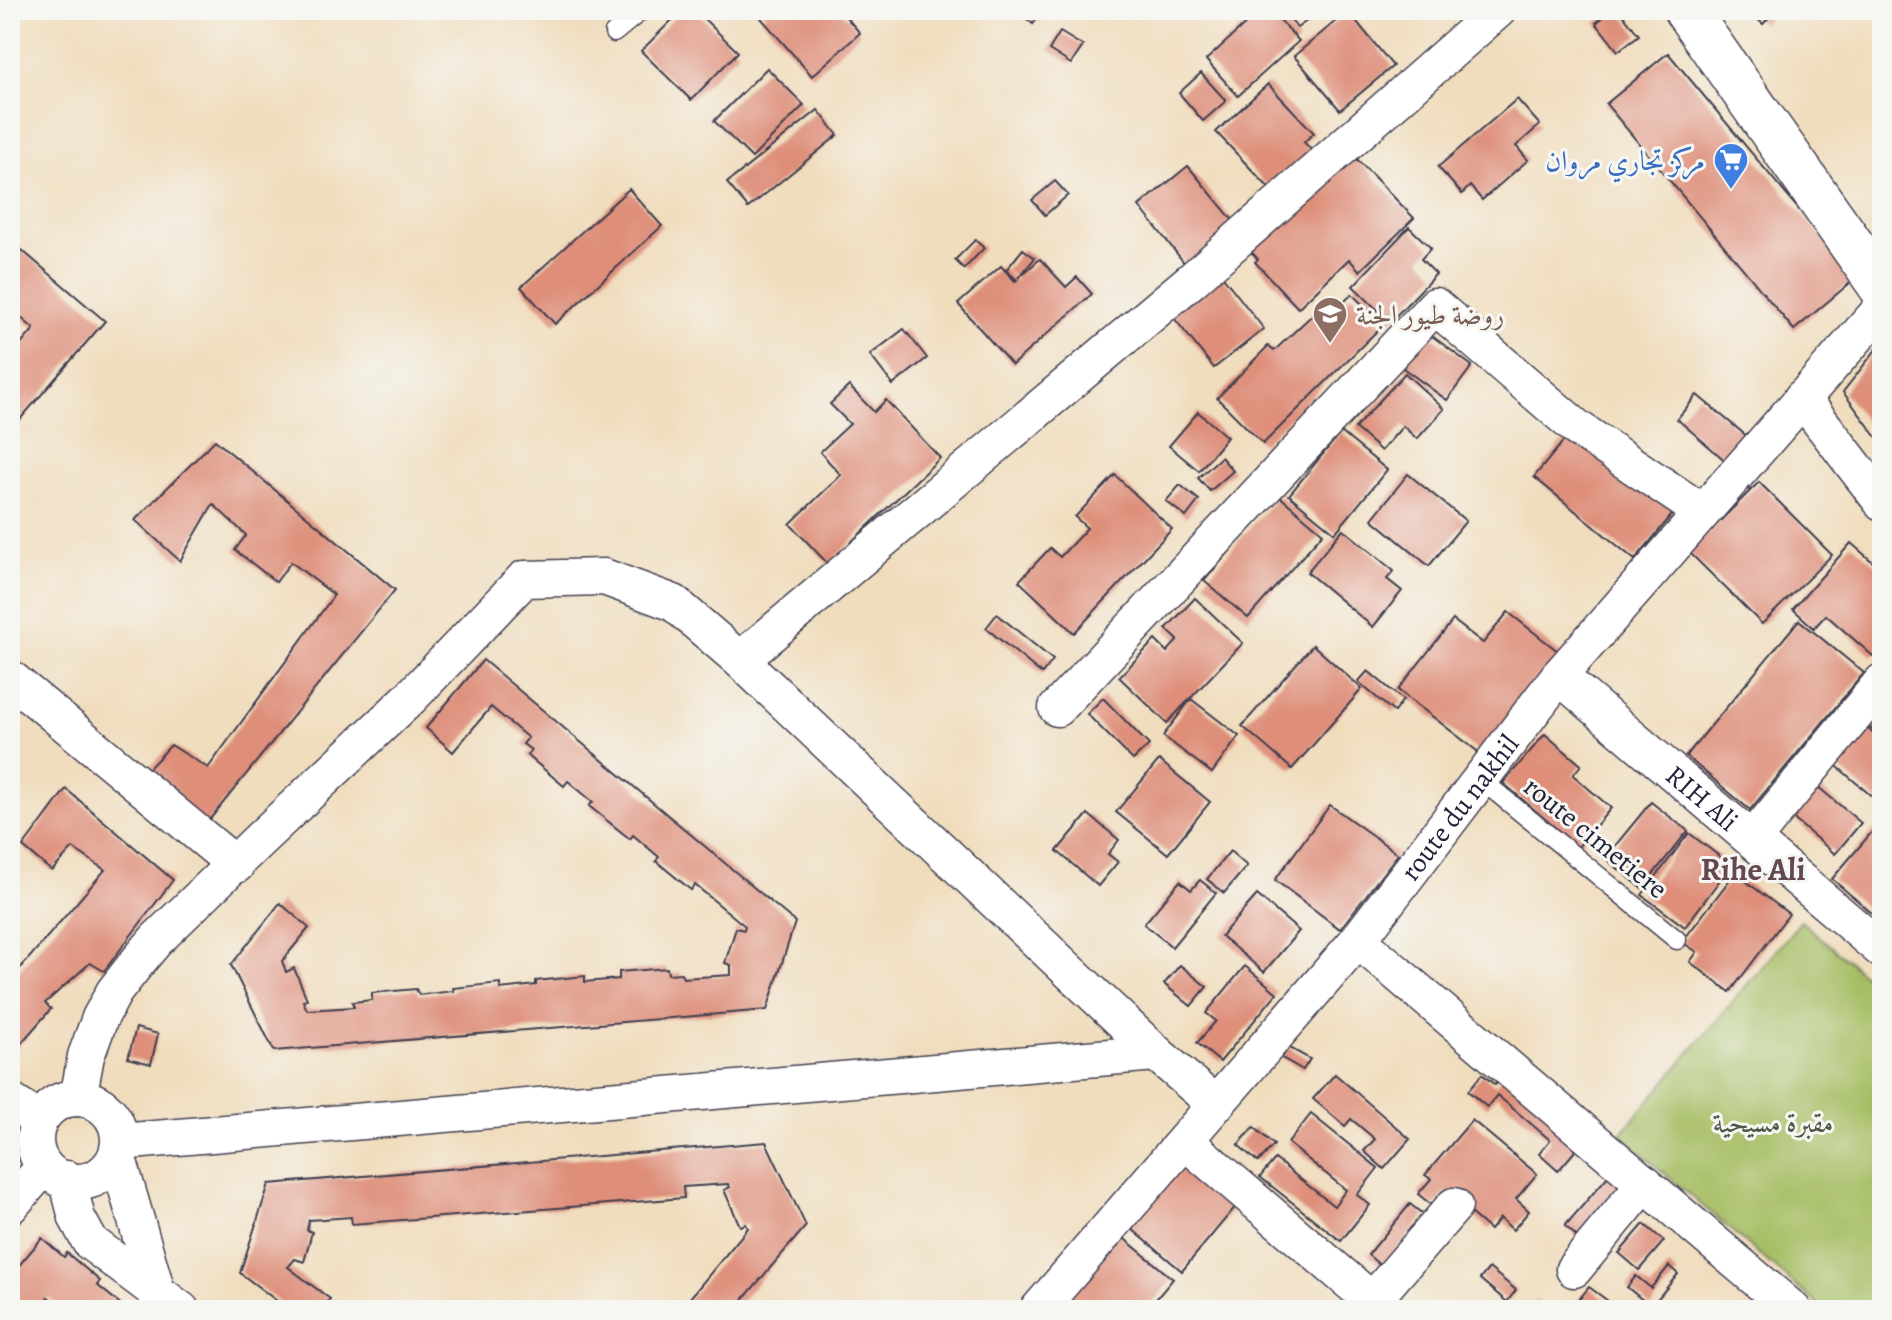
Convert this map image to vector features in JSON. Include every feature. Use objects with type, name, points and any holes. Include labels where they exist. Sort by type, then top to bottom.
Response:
[{"type":"street","points":[[740,660],[1193,279],[1498,10]]},
{"type":"street","points":[[1686,10],[1882,288]]},
{"type":"street","points":[[1057,708],[1435,306],[1577,428],[1702,512]]},
{"type":"street","name":"route du nakhil","points":[[1038,1310],[1358,940],[1559,676],[1882,308]]},
{"type":"street","points":[[1802,398],[1882,502]]},
{"type":"street","points":[[78,1098],[86,1056],[100,1018],[114,992],[156,940],[409,699],[524,579],[604,577],[674,603],[740,660],[1156,1053],[1215,1104]]},
{"type":"street","name":"RIH Ali","points":[[1559,676],[1882,950]]},
{"type":"street","points":[[10,678],[236,865]]},
{"type":"street","points":[[1753,839],[1882,682]]},
{"type":"street","points":[[1358,940],[1793,1310]]},
{"type":"street","points":[[119,1149],[1156,1053]]},
{"type":"street","points":[[78,1098],[104,1106],[113,1117],[119,1149],[169,1301],[90,1242],[55,1173],[35,1144],[25,1111],[78,1098]]},
{"type":"street","points":[[1185,1141],[1377,1306],[1454,1206]]},
{"type":"street","points":[[55,1173],[79,1183],[91,1180],[112,1166],[119,1149]]},
{"type":"street","points":[[10,1206],[55,1173]]},
{"type":"street","points":[[1574,1269],[1645,1183]]},
{"type":"lane","points":[[614,33],[642,10]]},
{"type":"lane","name":"route cimetiere","points":[[1479,778],[1677,940]]},
{"type":"green space","name":"مقبرة مسيحية","points":[[1801,921],[1882,990],[1882,1310],[1824,1310],[1620,1135]]},
{"type":"building","points":[[682,10],[695,10],[738,52],[691,100],[641,51]]},
{"type":"building","points":[[762,10],[840,10],[860,33],[812,76],[761,18],[766,14]]},
{"type":"building","points":[[1016,10],[1044,10],[1033,24]]},
{"type":"building","points":[[1261,10],[1271,10],[1299,41],[1238,96],[1206,60]]},
{"type":"building","points":[[1283,10],[1322,10],[1297,28]]},
{"type":"building","points":[[1612,10],[1619,10],[1639,35],[1618,51],[1596,23]]},
{"type":"building","points":[[1747,10],[1776,10],[1763,24]]},
{"type":"building","points":[[1348,11],[1393,66],[1340,110],[1294,56]]},
{"type":"building","points":[[1060,32],[1083,46],[1071,64],[1049,50]]},
{"type":"building","name":"مركز تجاري مروان","points":[[1668,53],[1856,278],[1794,330],[1606,104]]},
{"type":"building","points":[[767,68],[804,105],[752,158],[714,121]]},
{"type":"building","points":[[1201,73],[1226,101],[1203,121],[1179,93]]},
{"type":"building","points":[[1268,84],[1314,133],[1304,142],[1313,152],[1271,190],[1216,132]]},
{"type":"building","points":[[1517,99],[1540,125],[1516,146],[1528,160],[1482,200],[1470,186],[1462,194],[1438,167]]},
{"type":"building","points":[[818,110],[838,135],[748,208],[727,183]]},
{"type":"building","points":[[1346,148],[1414,218],[1360,271],[1349,259],[1298,308],[1255,262],[1258,259],[1245,245]]},
{"type":"building","points":[[1188,166],[1241,230],[1190,270],[1139,206]]},
{"type":"building","points":[[1055,181],[1068,195],[1045,215],[1032,200]]},
{"type":"building","points":[[629,189],[662,226],[555,324],[521,287]]},
{"type":"building","points":[[1409,227],[1431,248],[1421,259],[1436,274],[1390,322],[1353,286]]},
{"type":"building","points":[[10,240],[105,321],[10,431],[10,357],[34,329],[10,308]]},
{"type":"building","points":[[975,240],[984,248],[964,269],[955,260]]},
{"type":"building","points":[[1023,249],[1035,258],[1018,278],[1040,259],[1066,287],[1077,277],[1092,294],[1012,365],[958,304],[1001,266],[1017,280],[1006,270]]},
{"type":"building","points":[[1220,273],[1264,329],[1214,368],[1170,313]]},
{"type":"building","points":[[1352,294],[1383,325],[1263,444],[1217,398],[1268,346],[1274,351],[1326,302],[1335,311]]},
{"type":"building","points":[[904,329],[927,358],[893,385],[870,355]]},
{"type":"building","points":[[1428,333],[1472,366],[1447,400],[1403,368]]},
{"type":"building","points":[[1882,342],[1882,444],[1843,392]]},
{"type":"building","points":[[1405,373],[1444,409],[1417,439],[1403,426],[1381,451],[1355,428]]},
{"type":"building","points":[[849,386],[874,412],[886,400],[940,458],[828,564],[790,524],[841,475],[820,452],[850,424],[830,404]]},
{"type":"building","points":[[1697,395],[1749,438],[1728,463],[1677,419]]},
{"type":"building","points":[[1198,412],[1227,437],[1199,471],[1169,446]]},
{"type":"building","points":[[1575,427],[1676,510],[1635,560],[1534,477]]},
{"type":"building","points":[[1341,432],[1387,470],[1335,533],[1289,495]]},
{"type":"building","points":[[215,440],[395,590],[198,834],[136,782],[171,745],[208,768],[334,595],[291,562],[276,582],[235,550],[246,535],[213,504],[180,561],[135,520]]},
{"type":"building","points":[[1221,457],[1233,471],[1210,491],[1198,478]]},
{"type":"building","points":[[1408,474],[1466,521],[1429,566],[1372,519]]},
{"type":"building","points":[[1115,475],[1172,529],[1074,633],[1019,581],[1050,548],[1060,557],[1087,528],[1075,517]]},
{"type":"building","points":[[1759,482],[1832,555],[1762,624],[1689,552]]},
{"type":"building","points":[[1180,485],[1199,500],[1186,517],[1166,501]]},
{"type":"building","points":[[1278,495],[1323,533],[1248,618],[1204,581]]},
{"type":"building","points":[[1343,529],[1394,571],[1387,579],[1402,591],[1373,627],[1307,572]]},
{"type":"building","points":[[1851,543],[1882,570],[1882,646],[1873,656],[1826,615],[1814,628],[1793,609]]},
{"type":"building","points":[[1195,598],[1243,643],[1167,723],[1119,677],[1155,640],[1167,652],[1178,640],[1166,629]]},
{"type":"building","points":[[1508,612],[1564,656],[1485,757],[1398,690],[1453,620],[1483,643]]},
{"type":"building","points":[[997,614],[1053,660],[1042,674],[986,628]]},
{"type":"building","points":[[1799,620],[1864,673],[1750,810],[1686,756]]},
{"type":"building","points":[[1313,645],[1362,689],[1292,769],[1242,726]]},
{"type":"building","points":[[483,660],[795,922],[767,1010],[274,1051],[231,965],[280,903],[309,928],[282,961],[286,972],[294,968],[307,999],[303,1001],[307,1010],[354,1007],[352,1002],[372,1000],[372,993],[416,989],[419,995],[500,983],[500,989],[536,985],[536,981],[585,976],[585,982],[619,979],[619,972],[667,968],[668,974],[681,973],[683,978],[731,975],[731,965],[725,963],[736,928],[744,930],[745,926],[695,885],[691,890],[656,861],[659,857],[633,835],[630,839],[589,806],[593,802],[568,781],[564,786],[527,755],[531,750],[523,744],[528,738],[491,707],[453,752],[426,728]]},
{"type":"building","points":[[1368,671],[1403,700],[1394,712],[1358,682]]},
{"type":"building","points":[[1103,698],[1149,745],[1133,760],[1087,714]]},
{"type":"building","points":[[1191,699],[1239,736],[1212,773],[1163,736]]},
{"type":"building","points":[[1882,699],[1882,738],[1861,720]]},
{"type":"building","points":[[1856,719],[1882,741],[1882,805],[1825,756]]},
{"type":"building","points":[[1545,734],[1581,765],[1573,775],[1611,808],[1578,847],[1503,783]]},
{"type":"building","points":[[1159,760],[1210,802],[1168,854],[1116,812]]},
{"type":"building","points":[[1810,780],[1861,823],[1835,854],[1784,811]]},
{"type":"building","points":[[66,789],[173,880],[104,971],[90,963],[45,1003],[51,1009],[16,1049],[10,1043],[10,980],[105,870],[73,848],[52,871],[23,847]]},
{"type":"building","points":[[1651,802],[1688,831],[1642,888],[1605,858]]},
{"type":"building","points":[[1330,805],[1398,854],[1340,929],[1275,880]]},
{"type":"building","points":[[1088,814],[1119,840],[1108,854],[1118,862],[1098,886],[1057,851]]},
{"type":"building","points":[[1882,820],[1882,918],[1880,920],[1832,879]]},
{"type":"building","points":[[1689,833],[1731,865],[1685,927],[1642,895]]},
{"type":"building","points":[[1230,851],[1247,866],[1224,893],[1207,879]]},
{"type":"building","points":[[1735,873],[1789,914],[1730,992],[1690,962],[1697,952],[1682,942]]},
{"type":"building","points":[[1200,880],[1216,893],[1172,947],[1144,924],[1180,881],[1191,890]]},
{"type":"building","points":[[1257,895],[1299,931],[1264,972],[1221,936]]},
{"type":"building","points":[[1180,965],[1207,987],[1191,1006],[1164,984]]},
{"type":"building","points":[[1245,966],[1277,993],[1220,1062],[1197,1043],[1216,1021],[1206,1013]]},
{"type":"building","points":[[136,1028],[158,1034],[151,1064],[128,1058]]},
{"type":"building","points":[[1288,1047],[1310,1059],[1303,1070],[1282,1058]]},
{"type":"building","points":[[1506,1072],[1581,1144],[1558,1171],[1539,1154],[1550,1140],[1497,1095],[1487,1107],[1468,1091],[1482,1074],[1495,1085]]},
{"type":"building","points":[[1335,1074],[1410,1139],[1384,1169],[1364,1151],[1375,1139],[1351,1119],[1345,1126],[1313,1099]]},
{"type":"building","points":[[1311,1114],[1378,1168],[1357,1195],[1370,1205],[1341,1241],[1260,1177],[1275,1159],[1334,1206],[1346,1190],[1288,1143]]},
{"type":"building","points":[[1472,1120],[1537,1174],[1516,1199],[1529,1211],[1513,1230],[1500,1218],[1490,1230],[1446,1192],[1434,1207],[1418,1194],[1431,1179],[1425,1175]]},
{"type":"building","points":[[1254,1127],[1274,1145],[1258,1162],[1238,1145]]},
{"type":"building","points":[[766,1142],[806,1226],[734,1310],[680,1310],[748,1228],[746,1224],[740,1226],[724,1190],[730,1187],[728,1184],[683,1187],[684,1198],[352,1224],[351,1217],[309,1220],[307,1230],[312,1232],[304,1262],[295,1259],[288,1267],[330,1299],[321,1310],[289,1310],[240,1273],[269,1184]]},
{"type":"building","points":[[1180,1159],[1237,1205],[1182,1271],[1126,1224]]},
{"type":"building","points":[[1615,1168],[1633,1184],[1583,1242],[1565,1226]]},
{"type":"building","points":[[1410,1204],[1425,1216],[1382,1267],[1368,1255]]},
{"type":"building","points":[[1644,1224],[1664,1241],[1639,1270],[1619,1253]]},
{"type":"building","points":[[1114,1230],[1173,1279],[1147,1310],[1048,1310]]},
{"type":"building","points":[[42,1238],[64,1257],[67,1253],[100,1281],[97,1285],[128,1310],[63,1310],[48,1297],[37,1310],[10,1310],[10,1276]]},
{"type":"building","points":[[1669,1266],[1678,1274],[1651,1307],[1627,1287],[1636,1276],[1651,1288]]},
{"type":"building","points":[[1489,1268],[1516,1290],[1507,1302],[1480,1279]]},
{"type":"building","points":[[1589,1287],[1608,1301],[1602,1310],[1583,1310],[1575,1304]]},
{"type":"building","points":[[1536,1300],[1546,1308],[1527,1310]]},
{"type":"place","name":"مركز تجاري مروان","points":[[1731,191]]},
{"type":"place","name":"روضة طيور الجنة","points":[[1330,345]]},
{"type":"district","name":"Rihe Ali","points":[[1753,869]]}]
